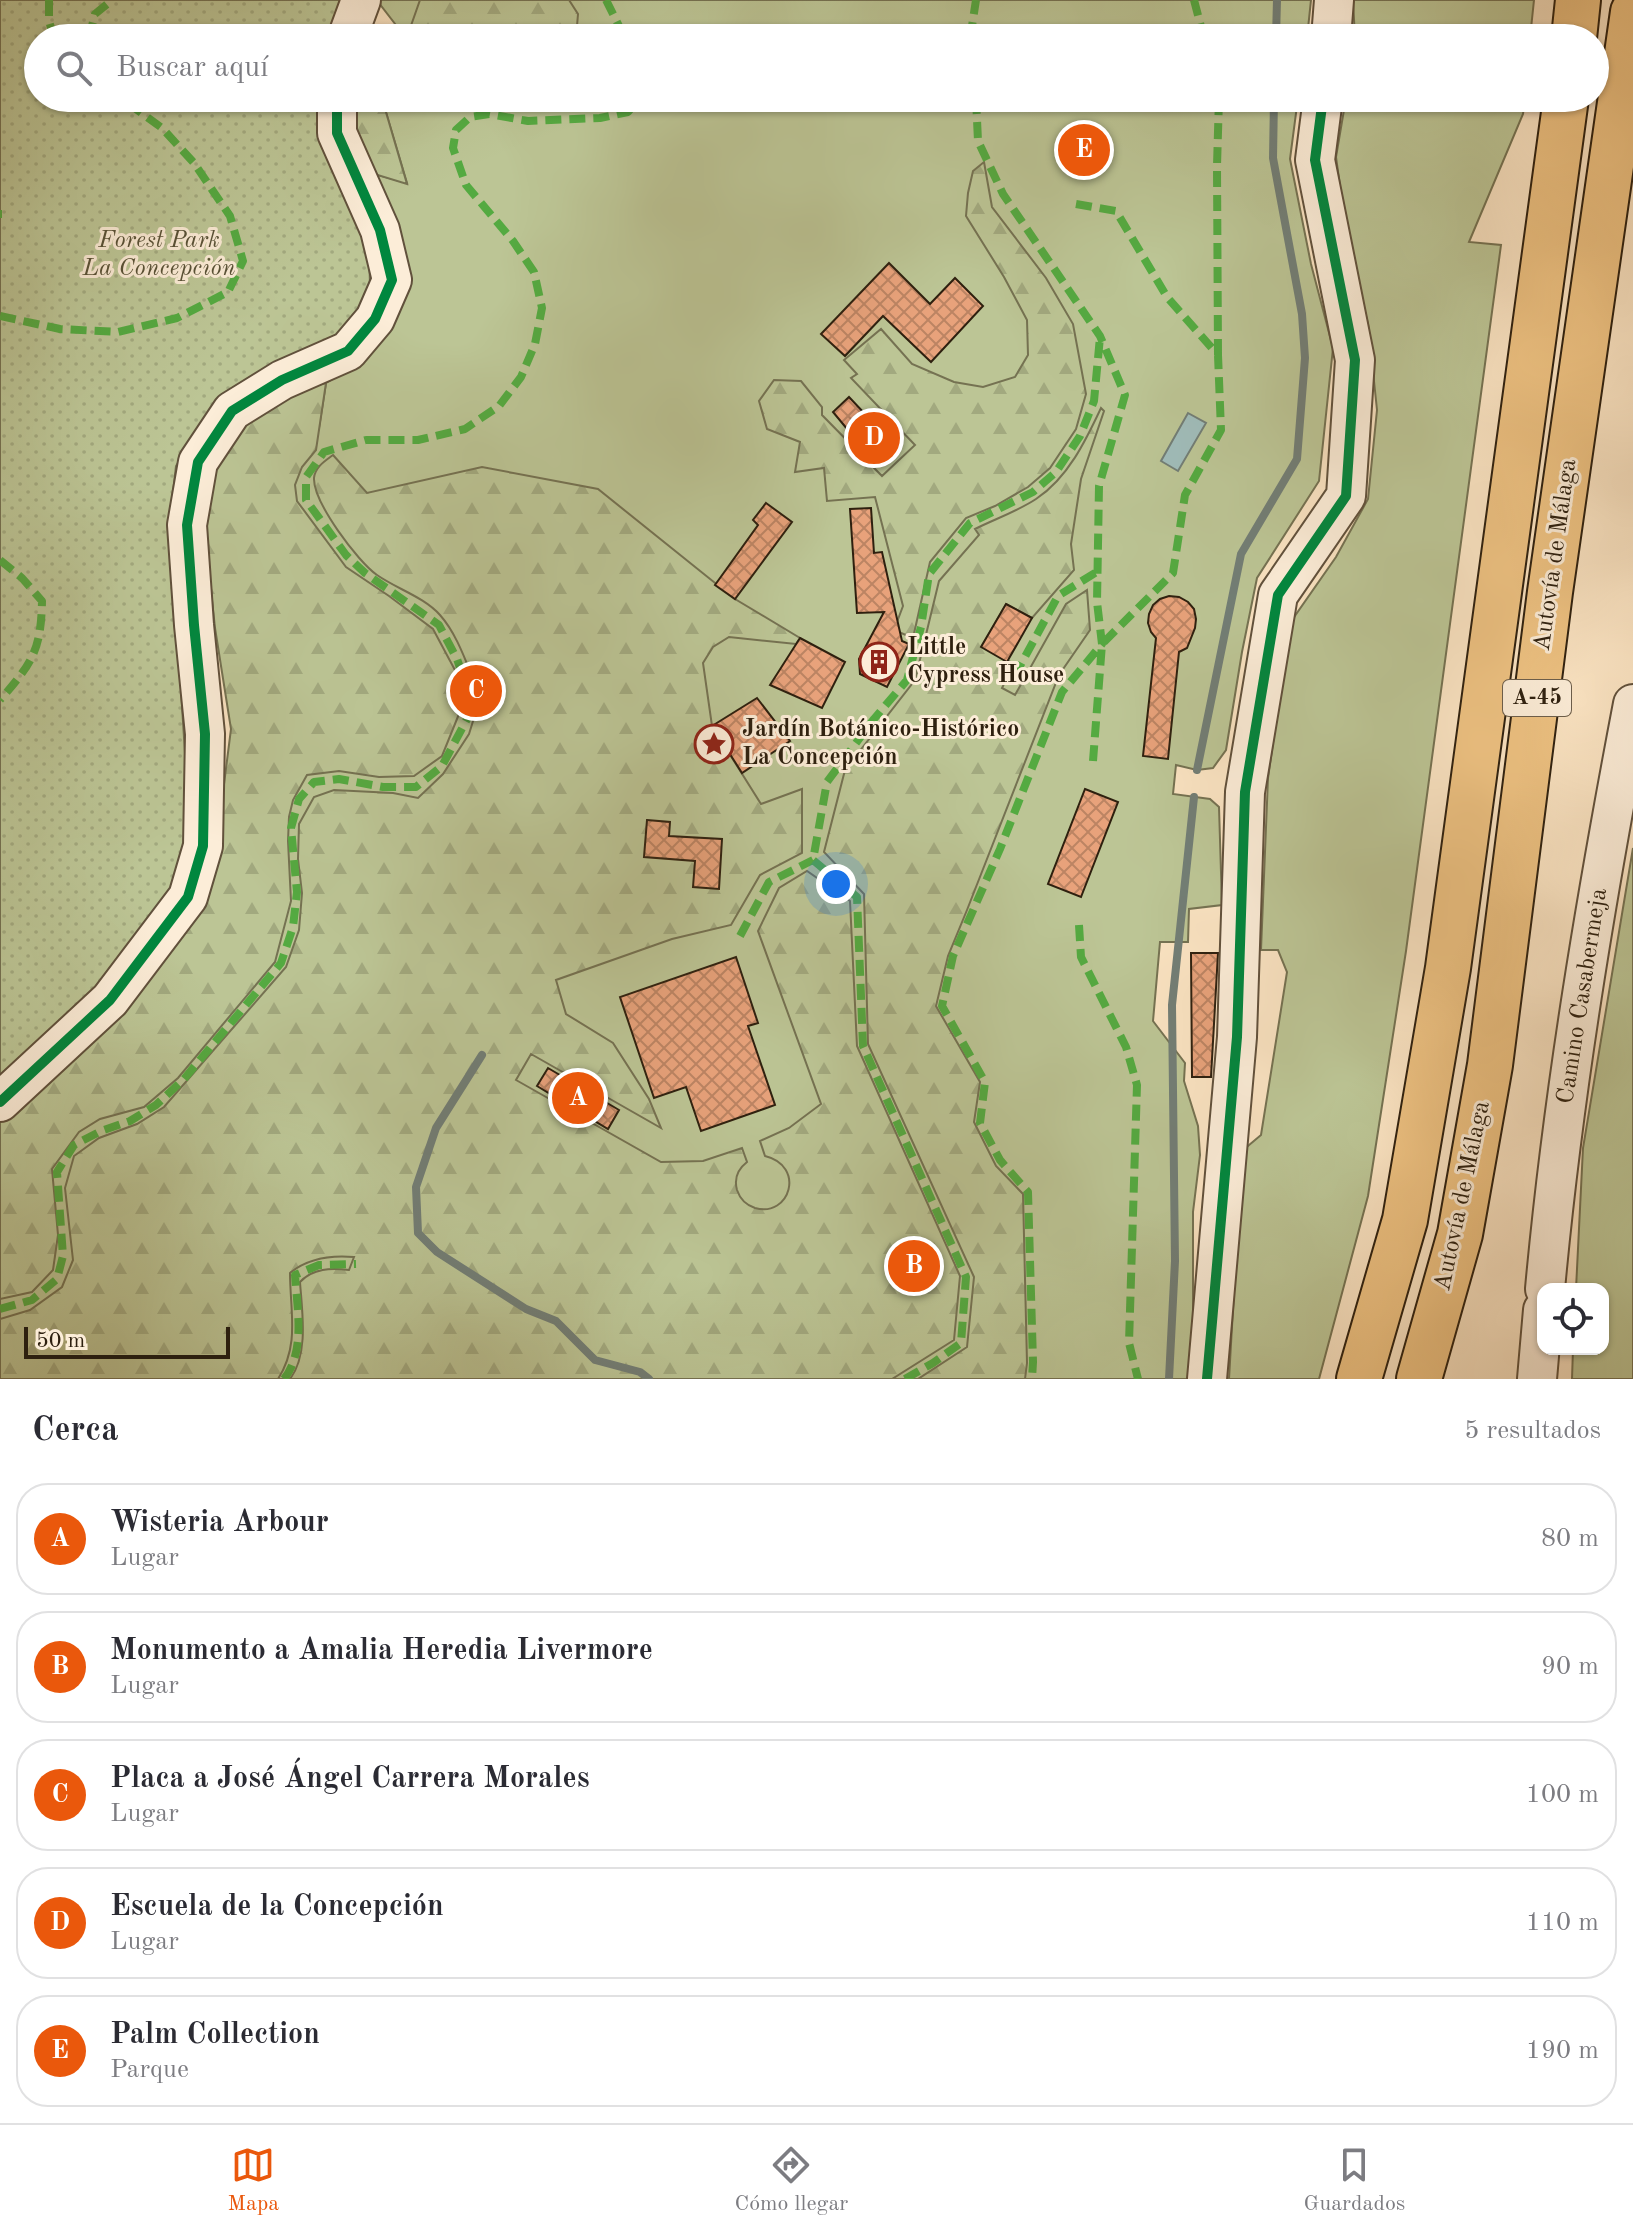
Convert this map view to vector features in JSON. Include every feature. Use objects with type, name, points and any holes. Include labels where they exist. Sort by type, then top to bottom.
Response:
[{"type":"highway","points":[[1575,24],[1578,0]]},
{"type":"highway","name":"Autovía de Málaga","points":[[1419,1379],[1460,1234],[1490,1065],[1550,592],[1633,20]]},
{"type":"highway","name":"A-45","points":[[1359,1379],[1405,1220],[1434,1059],[1564,112]]},
{"type":"street","points":[[352,24],[361,0]]},
{"type":"street","points":[[1332,24],[1334,0]]},
{"type":"street","points":[[0,1102],[110,1000],[188,897],[203,846],[205,734],[187,525],[198,462],[232,411],[282,380],[348,351],[375,319],[392,280],[380,230],[337,133],[337,112]]},
{"type":"street","points":[[1207,1379],[1237,1037],[1245,792],[1278,595],[1346,496],[1355,360],[1315,160],[1321,112]]},
{"type":"street","name":"Camino Casabermeja","points":[[1546,1283],[1573,1049],[1633,704]]},
{"type":"street","points":[[1537,1379],[1539,1355]]},
{"type":"green space","name":"Forest Park La Concepción","points":[[0,0],[347,0],[339,24],[24,24],[24,112],[327,112],[369,246],[370,286],[359,315],[337,340],[209,413],[176,466],[170,518],[188,833],[169,896],[100,989],[0,1075]]},
{"type":"green space","points":[[380,0],[1311,0],[1308,24],[395,24],[379,3]]},
{"type":"green space","points":[[420,0],[569,0],[578,14],[577,24],[412,24]]},
{"type":"green space","points":[[1353,0],[1534,0],[1531,24],[1354,24]]},
{"type":"green space","points":[[353,112],[386,112],[407,184],[371,173],[354,126]]},
{"type":"green space","name":"Jardín Botánico-Histórico La Concepción","points":[[386,112],[1296,112],[1290,159],[1311,264],[1333,348],[1319,481],[1257,578],[1226,750],[1213,768],[1197,770],[1176,765],[1173,794],[1210,799],[1219,807],[1222,905],[1189,909],[1188,942],[1160,942],[1153,1021],[1185,1063],[1184,1081],[1198,1126],[1200,1155],[1193,1212],[1193,1337],[1189,1379],[0,1379],[0,1161],[259,898],[241,554],[319,428],[326,383],[367,359],[393,319],[371,173],[407,183]]},
{"type":"green space","points":[[1344,112],[1523,112],[1469,242],[1501,245],[1406,951],[1368,1196],[1319,1379],[1229,1379],[1242,1151],[1261,1135],[1287,972],[1278,950],[1261,950],[1268,778],[1290,623],[1336,557],[1368,499],[1377,410],[1368,324],[1348,245],[1336,157]]},
{"type":"green space","points":[[984,162],[992,207],[1046,278],[1073,324],[1086,394],[1076,429],[1050,468],[1028,487],[966,518],[930,562],[913,638],[894,630],[903,606],[875,497],[827,501],[824,468],[795,472],[800,442],[767,429],[759,401],[774,380],[801,381],[822,407],[822,415],[882,476],[915,445],[851,378],[857,374],[844,360],[881,329],[912,364],[954,382],[983,387],[1015,377],[1028,355],[1027,320],[966,216],[973,171]]},
{"type":"green space","points":[[326,383],[316,450],[302,467],[295,485],[297,501],[346,567],[433,629],[456,672],[459,714],[442,756],[414,776],[379,777],[339,771],[307,775],[293,800],[289,817],[291,901],[275,962],[178,1078],[144,1107],[100,1119],[79,1132],[52,1169],[58,1235],[53,1270],[32,1292],[0,1299],[0,1122],[33,1092],[215,855],[231,729],[215,628],[204,524],[208,484],[229,442],[253,414],[292,391]]},
{"type":"green space","points":[[1101,408],[1104,411],[1081,479],[1071,544],[1074,570],[1032,618],[1006,604],[982,646],[1014,664],[1002,688],[1015,695],[1066,604],[1087,590],[1090,630],[1059,675],[948,956],[936,1006],[980,1082],[974,1122],[996,1166],[1023,1194],[1025,1379],[918,1379],[967,1347],[974,1277],[868,1044],[864,894],[824,852],[845,770],[915,680],[939,581],[979,535],[975,529],[1029,503],[1058,480],[1082,445]]},
{"type":"green space","points":[[333,455],[367,493],[482,467],[598,489],[735,599],[800,638],[796,644],[729,637],[713,647],[703,663],[712,726],[761,804],[802,789],[802,853],[760,875],[731,925],[672,939],[556,980],[566,1014],[613,1043],[649,1099],[661,1128],[531,1054],[516,1080],[661,1162],[703,1161],[742,1148],[747,1162],[736,1178],[740,1196],[755,1208],[777,1206],[788,1190],[789,1179],[778,1162],[765,1156],[760,1141],[789,1128],[821,1104],[758,931],[779,888],[807,871],[850,901],[857,1046],[960,1276],[954,1340],[892,1379],[290,1379],[302,1345],[300,1282],[323,1270],[349,1270],[354,1257],[337,1257],[312,1261],[290,1273],[291,1341],[285,1366],[278,1379],[0,1379],[0,1319],[30,1310],[62,1287],[73,1260],[65,1188],[74,1156],[99,1138],[137,1124],[164,1107],[286,967],[299,930],[302,893],[298,859],[299,824],[314,797],[334,790],[393,793],[418,798],[443,774],[469,734],[478,705],[496,707],[492,689],[474,681],[464,655],[440,615],[369,568],[328,516],[314,478],[318,467]]},
{"type":"green space","points":[[1633,848],[1633,1379],[1572,1379],[1573,1355],[1609,1355],[1609,1283],[1576,1283],[1583,1148]]},
{"type":"water","points":[[1188,413],[1206,423],[1178,471],[1161,461]]},
{"type":"building","points":[[889,263],[930,304],[955,278],[983,306],[931,362],[883,316],[845,356],[821,334]]},
{"type":"building","points":[[849,397],[901,444],[880,465],[847,432],[833,412]]},
{"type":"building","points":[[766,503],[792,522],[735,599],[715,585],[758,525],[753,520]]},
{"type":"building","points":[[871,508],[874,553],[882,552],[902,641],[909,644],[887,687],[860,674],[859,659],[884,612],[857,613],[850,509]]},
{"type":"building","points":[[1169,596],[1188,602],[1194,609],[1196,619],[1187,648],[1179,652],[1168,759],[1143,756],[1156,638],[1148,623],[1149,614],[1153,605]]},
{"type":"building","points":[[1006,604],[1032,618],[1007,662],[981,647]]},
{"type":"building","points":[[800,638],[845,662],[822,708],[770,685]]},
{"type":"building","points":[[757,698],[790,741],[742,773],[712,726]]},
{"type":"building","points":[[1085,789],[1118,802],[1081,897],[1048,884]]},
{"type":"building","points":[[647,820],[670,822],[669,836],[722,839],[719,889],[693,887],[695,861],[644,857]]},
{"type":"building","points":[[1191,953],[1218,953],[1211,1077],[1192,1077]]},
{"type":"building","points":[[736,957],[758,1023],[748,1026],[775,1105],[701,1131],[686,1087],[654,1098],[620,997]]},
{"type":"building","points":[[548,1068],[619,1110],[608,1129],[537,1086]]},
{"type":"waterway","points":[[1276,24],[1277,0]]},
{"type":"waterway","points":[[1197,770],[1241,554],[1297,459],[1305,358],[1302,314],[1273,158],[1274,112]]},
{"type":"waterway","points":[[1169,1379],[1175,1261],[1172,1005],[1194,797]]},
{"type":"waterway","points":[[482,1055],[436,1128],[416,1187],[418,1233],[437,1252],[526,1309],[556,1321],[595,1360],[640,1372],[649,1379]]},
{"type":"marked path","points":[[49,0],[50,24]]},
{"type":"marked path","points":[[92,24],[95,14],[112,0]]},
{"type":"marked path","points":[[606,0],[618,24]]},
{"type":"marked path","points":[[972,24],[976,0]]},
{"type":"marked path","points":[[1194,0],[1200,24]]},
{"type":"marked path","points":[[0,316],[60,329],[118,332],[177,318],[228,292],[243,261],[230,216],[194,163],[162,128],[140,112]]},
{"type":"marked path","points":[[0,1309],[32,1300],[57,1279],[63,1256],[57,1172],[74,1145],[130,1121],[156,1105],[184,1079],[281,963],[293,927],[297,892],[291,828],[299,799],[314,782],[339,779],[383,787],[416,787],[442,766],[467,719],[470,697],[457,659],[439,625],[365,573],[346,555],[306,500],[306,477],[324,452],[366,440],[418,440],[465,429],[499,406],[521,377],[535,344],[542,308],[534,272],[513,241],[466,185],[453,148],[456,130],[470,117],[489,114],[528,121],[600,118],[628,112]]},
{"type":"marked path","points":[[977,112],[978,141],[1003,194],[1100,336],[1125,395],[1099,486],[1097,602],[1102,644],[1062,692],[1000,849],[953,956],[942,1006],[985,1082],[980,1123],[1000,1160],[1028,1192],[1032,1379]]},
{"type":"marked path","points":[[1218,355],[1219,112]]},
{"type":"marked path","points":[[1076,204],[1116,211],[1167,297],[1218,355],[1221,430],[1185,495],[1173,573],[1102,644],[1093,761]]},
{"type":"marked path","points":[[905,1379],[961,1343],[966,1277],[863,1046],[857,897],[813,860],[827,782],[907,680],[921,627],[929,574],[970,523],[1033,492],[1056,472],[1080,436],[1094,401],[1100,337]]},
{"type":"marked path","points":[[0,560],[22,578],[42,601],[40,632],[33,655],[0,700]]},
{"type":"marked path","points":[[1014,677],[1058,596],[1098,571]]},
{"type":"marked path","points":[[740,936],[769,882],[813,860]]},
{"type":"marked path","points":[[1079,925],[1081,957],[1126,1047],[1137,1085],[1129,1343],[1138,1379]]},
{"type":"marked path","points":[[284,1379],[291,1368],[298,1342],[295,1275],[319,1265],[356,1264]]},
{"type":"cycle path","points":[[0,1102],[110,1000],[188,897],[203,846],[205,734],[187,525],[198,462],[232,411],[282,380],[348,351],[375,319],[392,280],[380,230],[337,133],[337,112]]},
{"type":"cycle path","points":[[1207,1379],[1237,1037],[1245,792],[1278,595],[1346,496],[1355,360],[1315,160],[1321,112]]},
{"type":"place","name":"Palm Collection","points":[[1084,150]]},
{"type":"place","name":"Escuela de la Concepción","points":[[874,438]]},
{"type":"place","name":"Little Cypress House","points":[[879,662]]},
{"type":"place","name":"Placa a José Ángel Carrera Morales","points":[[476,691]]},
{"type":"place","name":"Jardín Botánico-Histórico La Concepción","points":[[714,744]]},
{"type":"place","name":"Wisteria Arbour","points":[[578,1098]]},
{"type":"place","name":"Monumento a Amalia Heredia Livermore","points":[[914,1266]]}]
